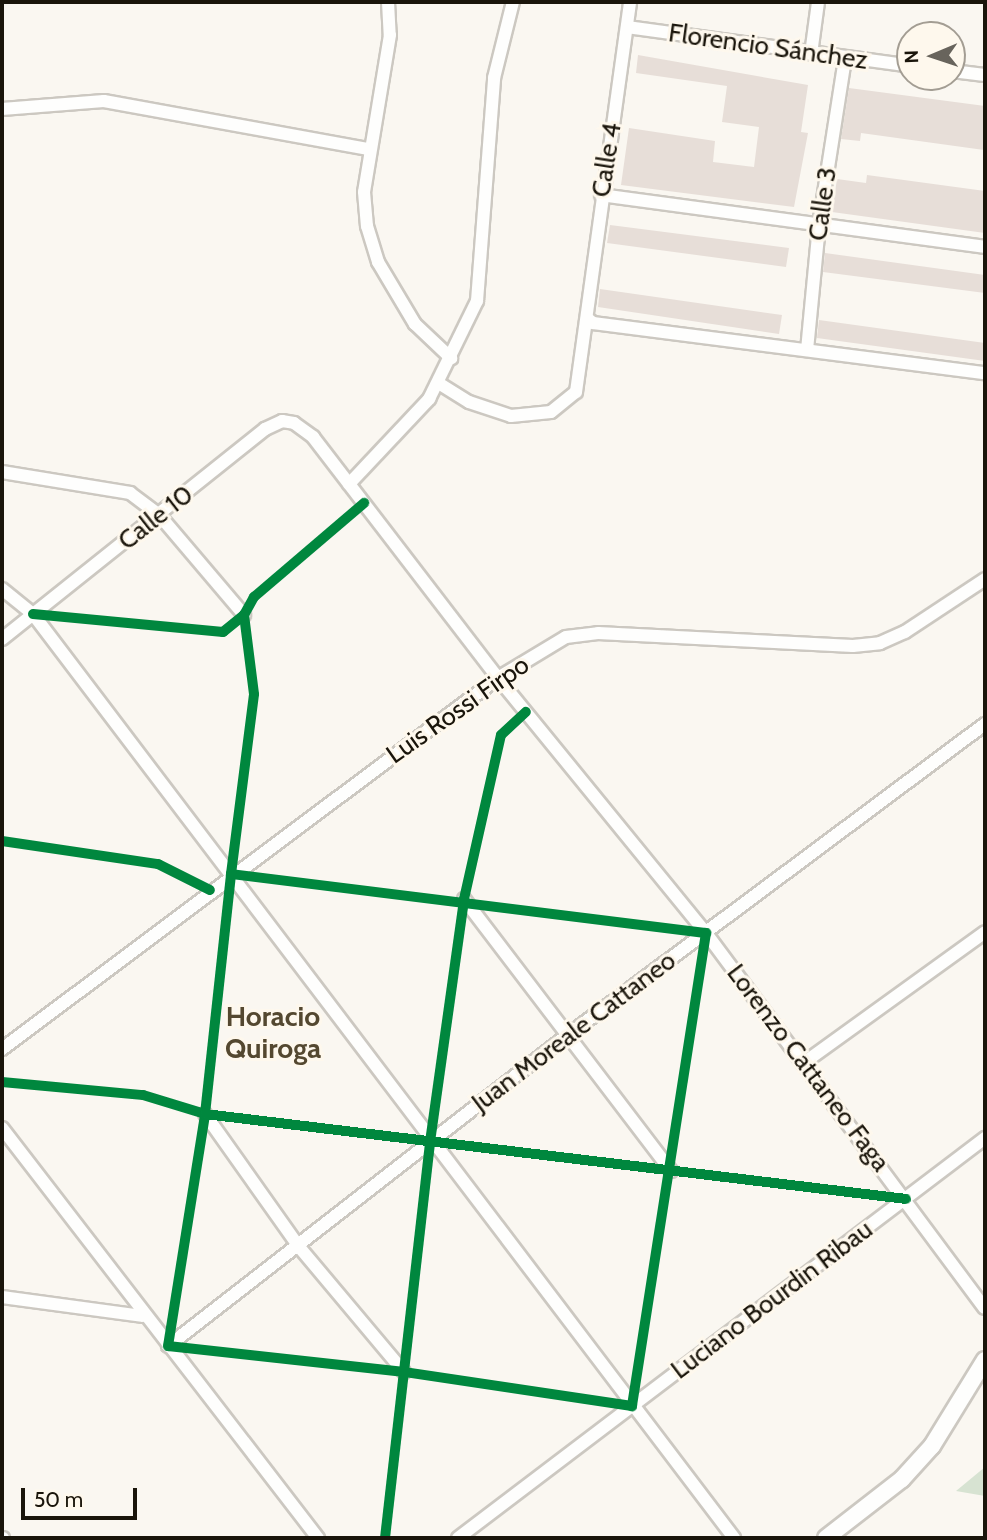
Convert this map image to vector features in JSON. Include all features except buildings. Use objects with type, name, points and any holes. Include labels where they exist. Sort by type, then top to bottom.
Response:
[{"type":"street","points":[[388,2],[390,35],[364,192],[378,262],[415,324],[451,358]]},
{"type":"street","points":[[349,484],[439,384],[477,301],[494,78],[513,2]]},
{"type":"street","name":"Calle 4","points":[[439,384],[469,402],[510,416],[562,407],[576,392],[580,380],[601,195],[630,2]]},
{"type":"street","points":[[811,54],[818,2]]},
{"type":"street","name":"Florencio Sánchez","points":[[627,27],[896,64]]},
{"type":"street","name":"Calle 3","points":[[807,350],[819,225],[845,58]]},
{"type":"street","points":[[966,73],[985,75]]},
{"type":"street","points":[[2,109],[104,101],[256,132],[332,140],[369,149]]},
{"type":"street","points":[[601,195],[985,247]]},
{"type":"street","points":[[587,318],[593,323],[985,373]]},
{"type":"street","name":"Calle 10","points":[[2,639],[273,425],[295,423],[313,437]]},
{"type":"street","name":"Lorenzo Cattaneo Faga","points":[[313,437],[498,678],[706,933],[805,1062],[985,1308]]},
{"type":"street","points":[[2,472],[130,493],[160,516],[244,615]]},
{"type":"street","name":"Luis Rossi Firpo","points":[[2,1049],[231,874],[498,678],[566,637],[598,633],[853,646],[880,643],[905,632],[985,579]]},
{"type":"street","points":[[2,589],[33,614],[430,1142],[734,1538]]},
{"type":"street","name":"Juan Moreale Cattaneo","points":[[168,1346],[300,1248],[568,1035],[985,724]]},
{"type":"street","points":[[464,899],[671,1171]]},
{"type":"street","points":[[805,1062],[985,932]]},
{"type":"street","points":[[205,1114],[300,1248],[404,1372]]},
{"type":"street","points":[[2,1128],[142,1316],[318,1538]]},
{"type":"street","name":"Luciano Bourdin Ribau","points":[[458,1538],[985,1138]]},
{"type":"street","points":[[2,1297],[142,1316]]},
{"type":"street","points":[[827,1538],[902,1479],[939,1436],[985,1360]]},
{"type":"green space","points":[[985,1467],[985,1496],[956,1491]]},
{"type":"cycle path","points":[[33,614],[223,632],[244,615],[254,597],[364,503]]},
{"type":"cycle path","points":[[231,874],[706,933],[632,1406],[404,1372],[168,1346],[205,1114],[231,874],[254,694],[244,615]]},
{"type":"cycle path","points":[[385,1538],[430,1142],[464,899],[501,735],[526,712]]},
{"type":"cycle path","points":[[2,841],[158,864],[210,890]]},
{"type":"cycle path","points":[[2,1082],[143,1095],[205,1114],[906,1199]]},
{"type":"district","name":"Horacio Quiroga","points":[[273,1032]]}]
